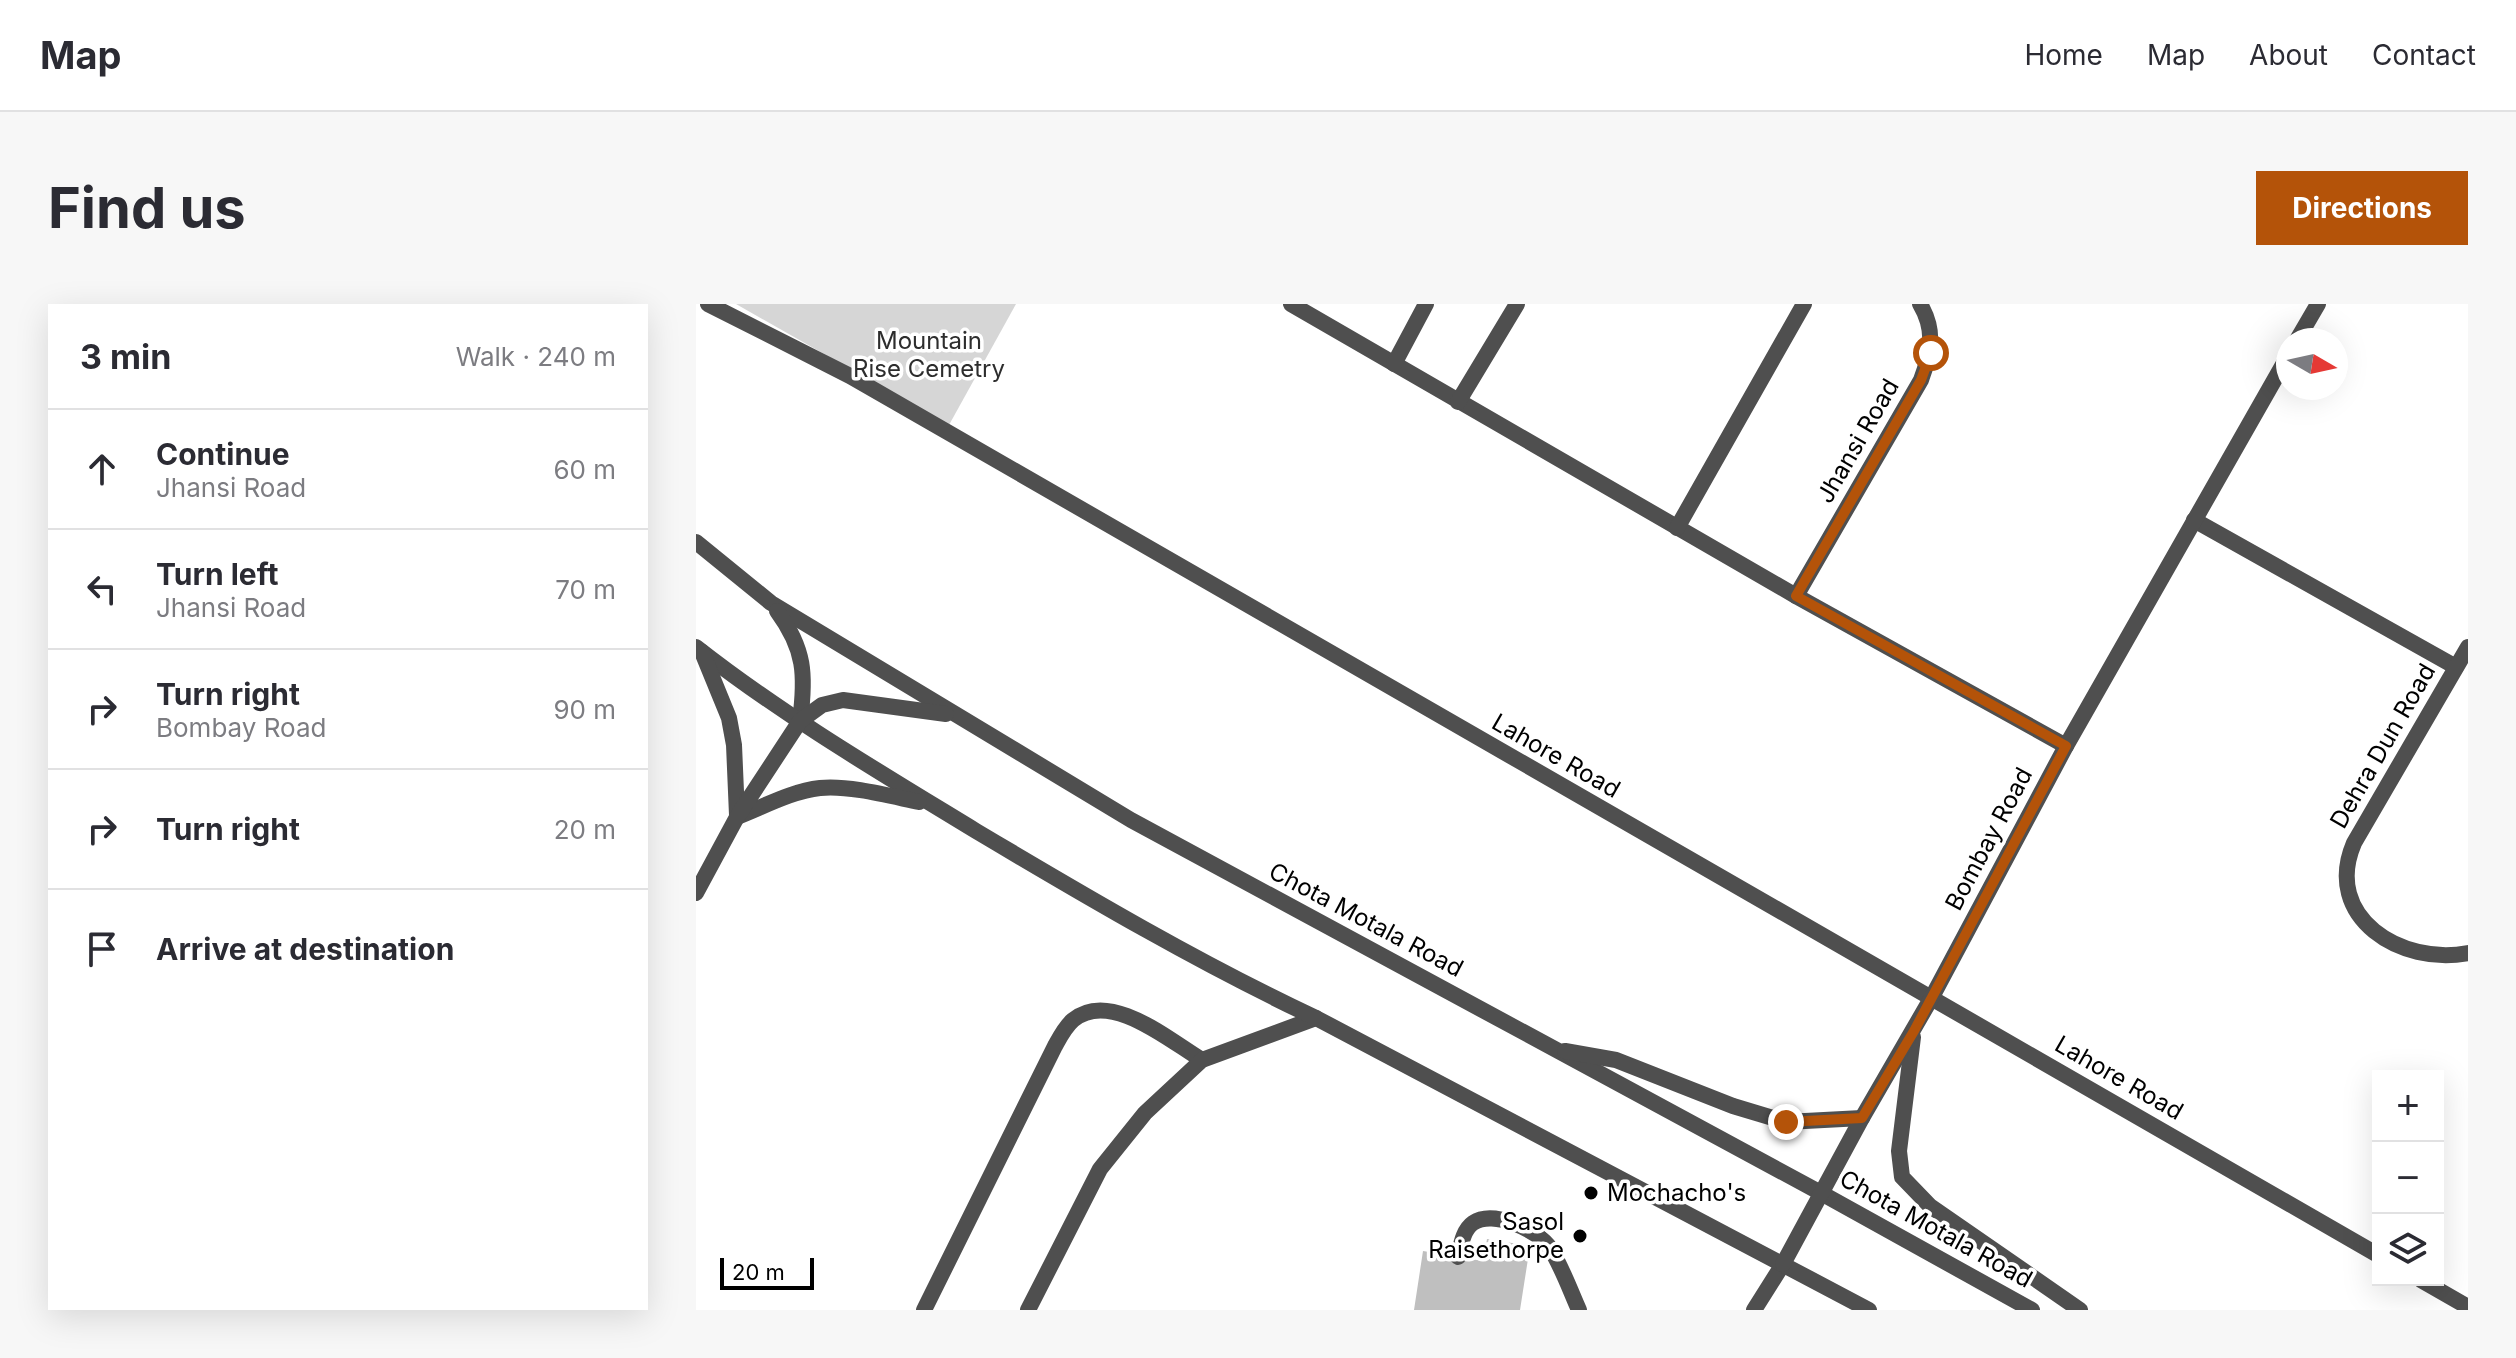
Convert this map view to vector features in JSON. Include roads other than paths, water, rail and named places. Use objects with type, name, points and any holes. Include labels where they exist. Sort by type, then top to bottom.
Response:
[{"type":"street","name":"Lahore Road","points":[[708,304],[850,376],[2372,1252]]},
{"type":"street","points":[[1291,304],[1796,596],[2066,746]]},
{"type":"street","points":[[1394,364],[1426,304]]},
{"type":"street","points":[[1458,402],[1517,304]]},
{"type":"street","points":[[1677,528],[1804,304]]},
{"type":"street","name":"Jhansi Road","points":[[1796,596],[1921,380],[1931,353],[1932,335],[1920,304]]},
{"type":"street","points":[[2304,328],[2318,304]]},
{"type":"street","name":"Bombay Road","points":[[1754,1310],[1914,1031],[2066,746],[2276,377]]},
{"type":"street","name":"Dehra Dun Road","points":[[2194,520],[2456,667]]},
{"type":"street","name":"Chota Motala Road","points":[[696,542],[771,603],[1131,820],[2032,1310]]},
{"type":"street","points":[[771,603],[793,633],[799,649],[804,679],[800,721]]},
{"type":"street","name":"Dehra Dun Road","points":[[2468,647],[2354,843],[2347,861],[2346,884],[2362,922],[2391,942],[2413,952],[2447,957],[2468,953]]},
{"type":"street","points":[[699,650],[800,721],[932,804],[1126,919],[1259,992],[1316,1018],[1866,1308]]},
{"type":"street","points":[[699,650],[729,718],[737,775],[737,817]]},
{"type":"street","points":[[696,893],[737,817],[800,721],[822,705],[843,700],[904,706],[959,717]]},
{"type":"street","points":[[737,817],[819,788],[932,804]]},
{"type":"street","points":[[924,1310],[1055,1046],[1074,1020],[1101,1010],[1127,1015],[1202,1060]]},
{"type":"street","points":[[1028,1310],[1100,1169],[1145,1113],[1202,1060],[1316,1018]]},
{"type":"street","points":[[1914,1031],[1899,1151],[1902,1177],[1930,1206],[2080,1310]]},
{"type":"street","points":[[1552,1049],[1616,1060],[1733,1106],[1786,1122],[1862,1118]]},
{"type":"street","points":[[1458,1257],[1465,1231],[1479,1221],[1502,1221],[1534,1232],[1549,1246],[1579,1310]]},
{"type":"street","points":[[2431,1286],[2468,1307]]},
{"type":"street","points":[[1844,1310],[1866,1308]]},
{"type":"place","name":"Mochacho's","points":[[1591,1193]]},
{"type":"place","name":"Sasol Raisethorpe","points":[[1580,1236]]},
{"type":"park label","name":"Mountain Rise Cemetry","points":[[929,355]]}]
